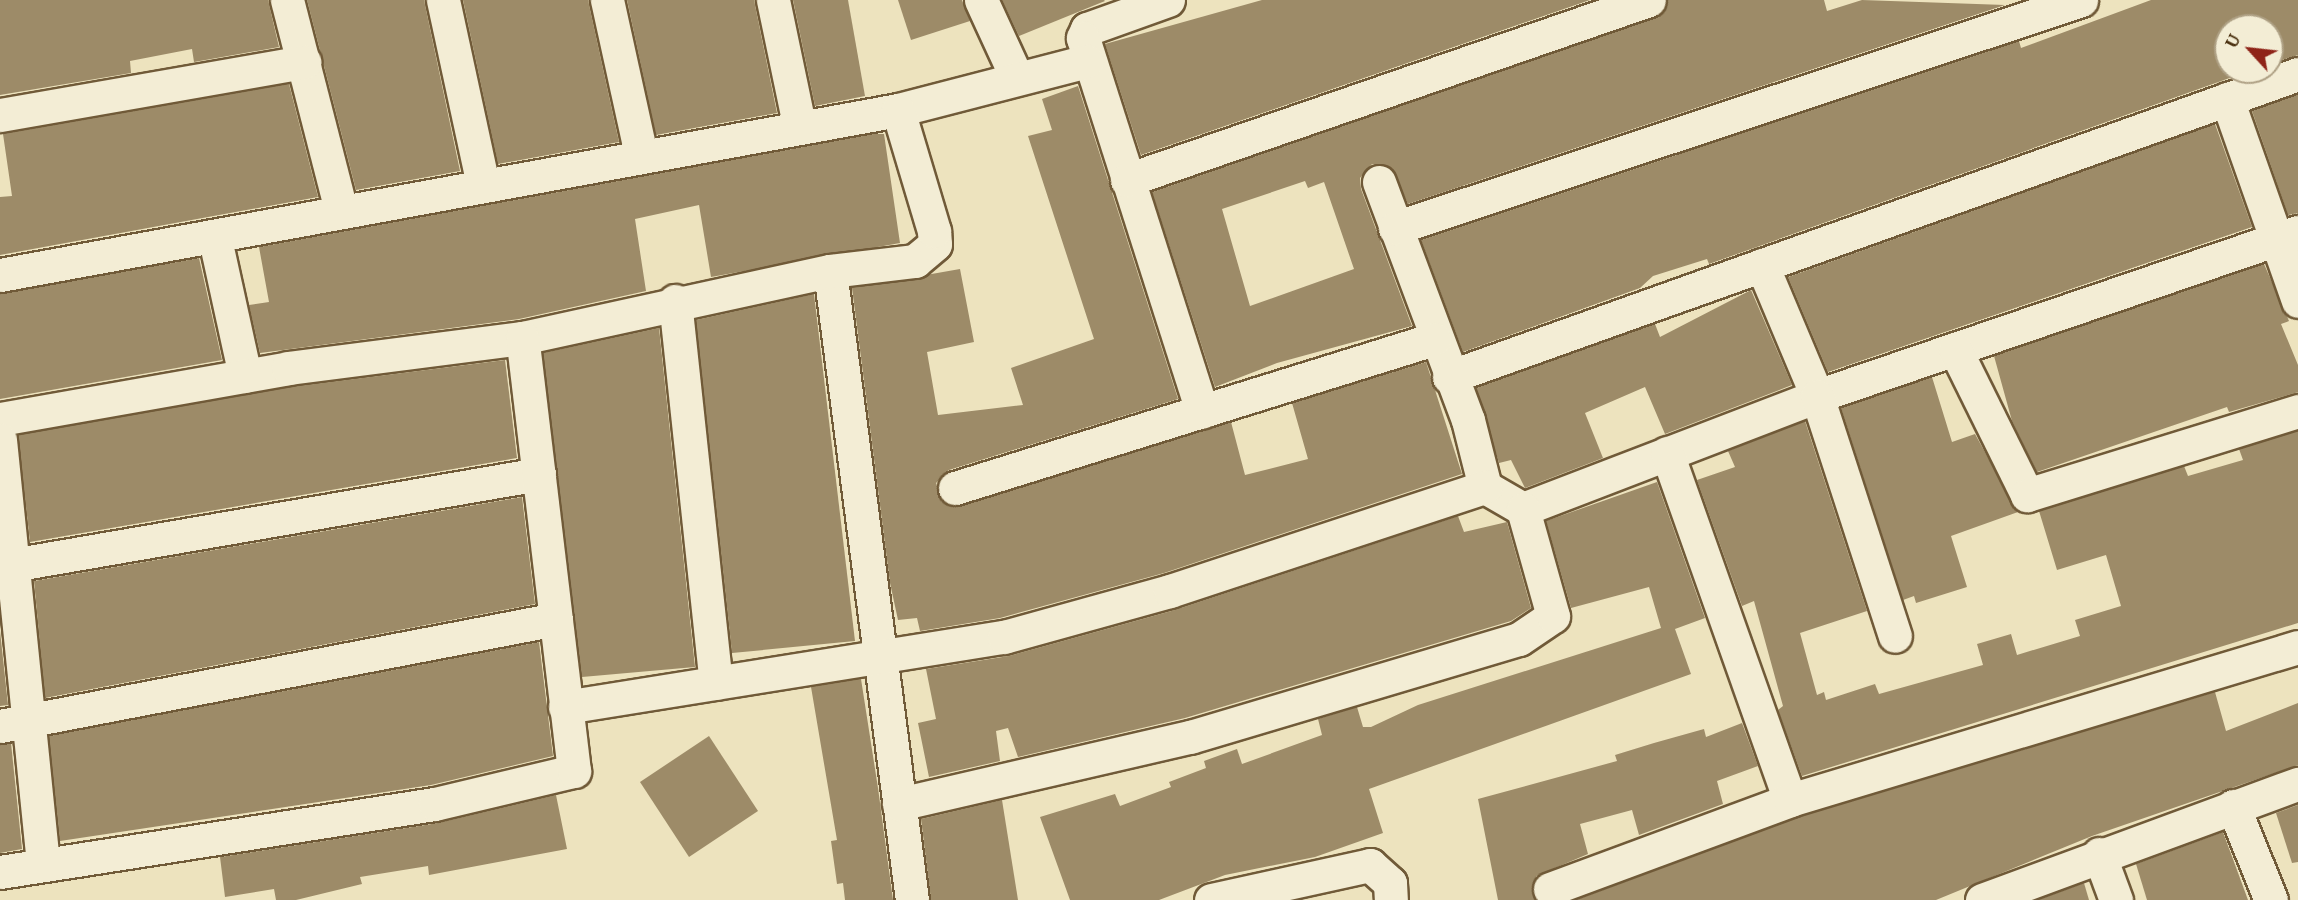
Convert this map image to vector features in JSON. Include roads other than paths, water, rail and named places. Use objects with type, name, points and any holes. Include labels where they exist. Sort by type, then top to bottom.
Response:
[{"type":"street","points":[[288,0],[341,210]]},
{"type":"street","points":[[443,0],[482,185]]},
{"type":"street","points":[[607,0],[640,154]]},
{"type":"street","points":[[773,0],[799,124]]},
{"type":"street","points":[[981,0],[1016,76]]},
{"type":"street","points":[[1168,0],[1087,29],[1087,61],[1202,411]]},
{"type":"street","points":[[1127,180],[1649,0]]},
{"type":"street","points":[[1395,228],[2018,10],[2081,0]]},
{"type":"street","points":[[0,275],[215,239],[341,210],[799,124],[898,110],[1016,76],[1087,61]]},
{"type":"street","points":[[0,115],[304,62]]},
{"type":"street","points":[[1449,376],[2298,74]]},
{"type":"street","points":[[2227,99],[2288,235],[2298,301]]},
{"type":"street","points":[[0,419],[246,376],[522,338],[675,301],[830,271],[915,261],[935,244],[898,110]]},
{"type":"street","points":[[899,804],[1190,737],[1519,639],[1553,616],[1523,509],[1485,487],[1449,376],[1379,182]]},
{"type":"street","points":[[1523,509],[1817,396],[2288,235]]},
{"type":"street","points":[[215,239],[246,376]]},
{"type":"street","points":[[1762,265],[1817,396],[1895,636]]},
{"type":"street","points":[[830,271],[876,657],[912,900]]},
{"type":"street","points":[[675,301],[716,683]]},
{"type":"street","points":[[0,872],[435,804],[574,771],[522,338]]},
{"type":"street","points":[[955,488],[1434,339]]},
{"type":"street","points":[[1955,349],[2026,495],[2298,411]]},
{"type":"street","points":[[0,440],[5,566],[16,723],[43,864]]},
{"type":"street","points":[[1667,453],[1790,800]]},
{"type":"street","points":[[5,566],[539,474]]},
{"type":"street","points":[[565,707],[1004,637],[1170,591],[1485,487]]},
{"type":"street","points":[[16,723],[556,619]]},
{"type":"street","points":[[1550,889],[1790,800],[2298,647]]},
{"type":"street","points":[[1982,900],[2099,854],[2298,784]]},
{"type":"street","points":[[2233,807],[2271,900]]},
{"type":"street","points":[[2099,854],[2116,900]]},
{"type":"street","points":[[1227,898],[1370,865],[1390,883],[1391,900]]}]
